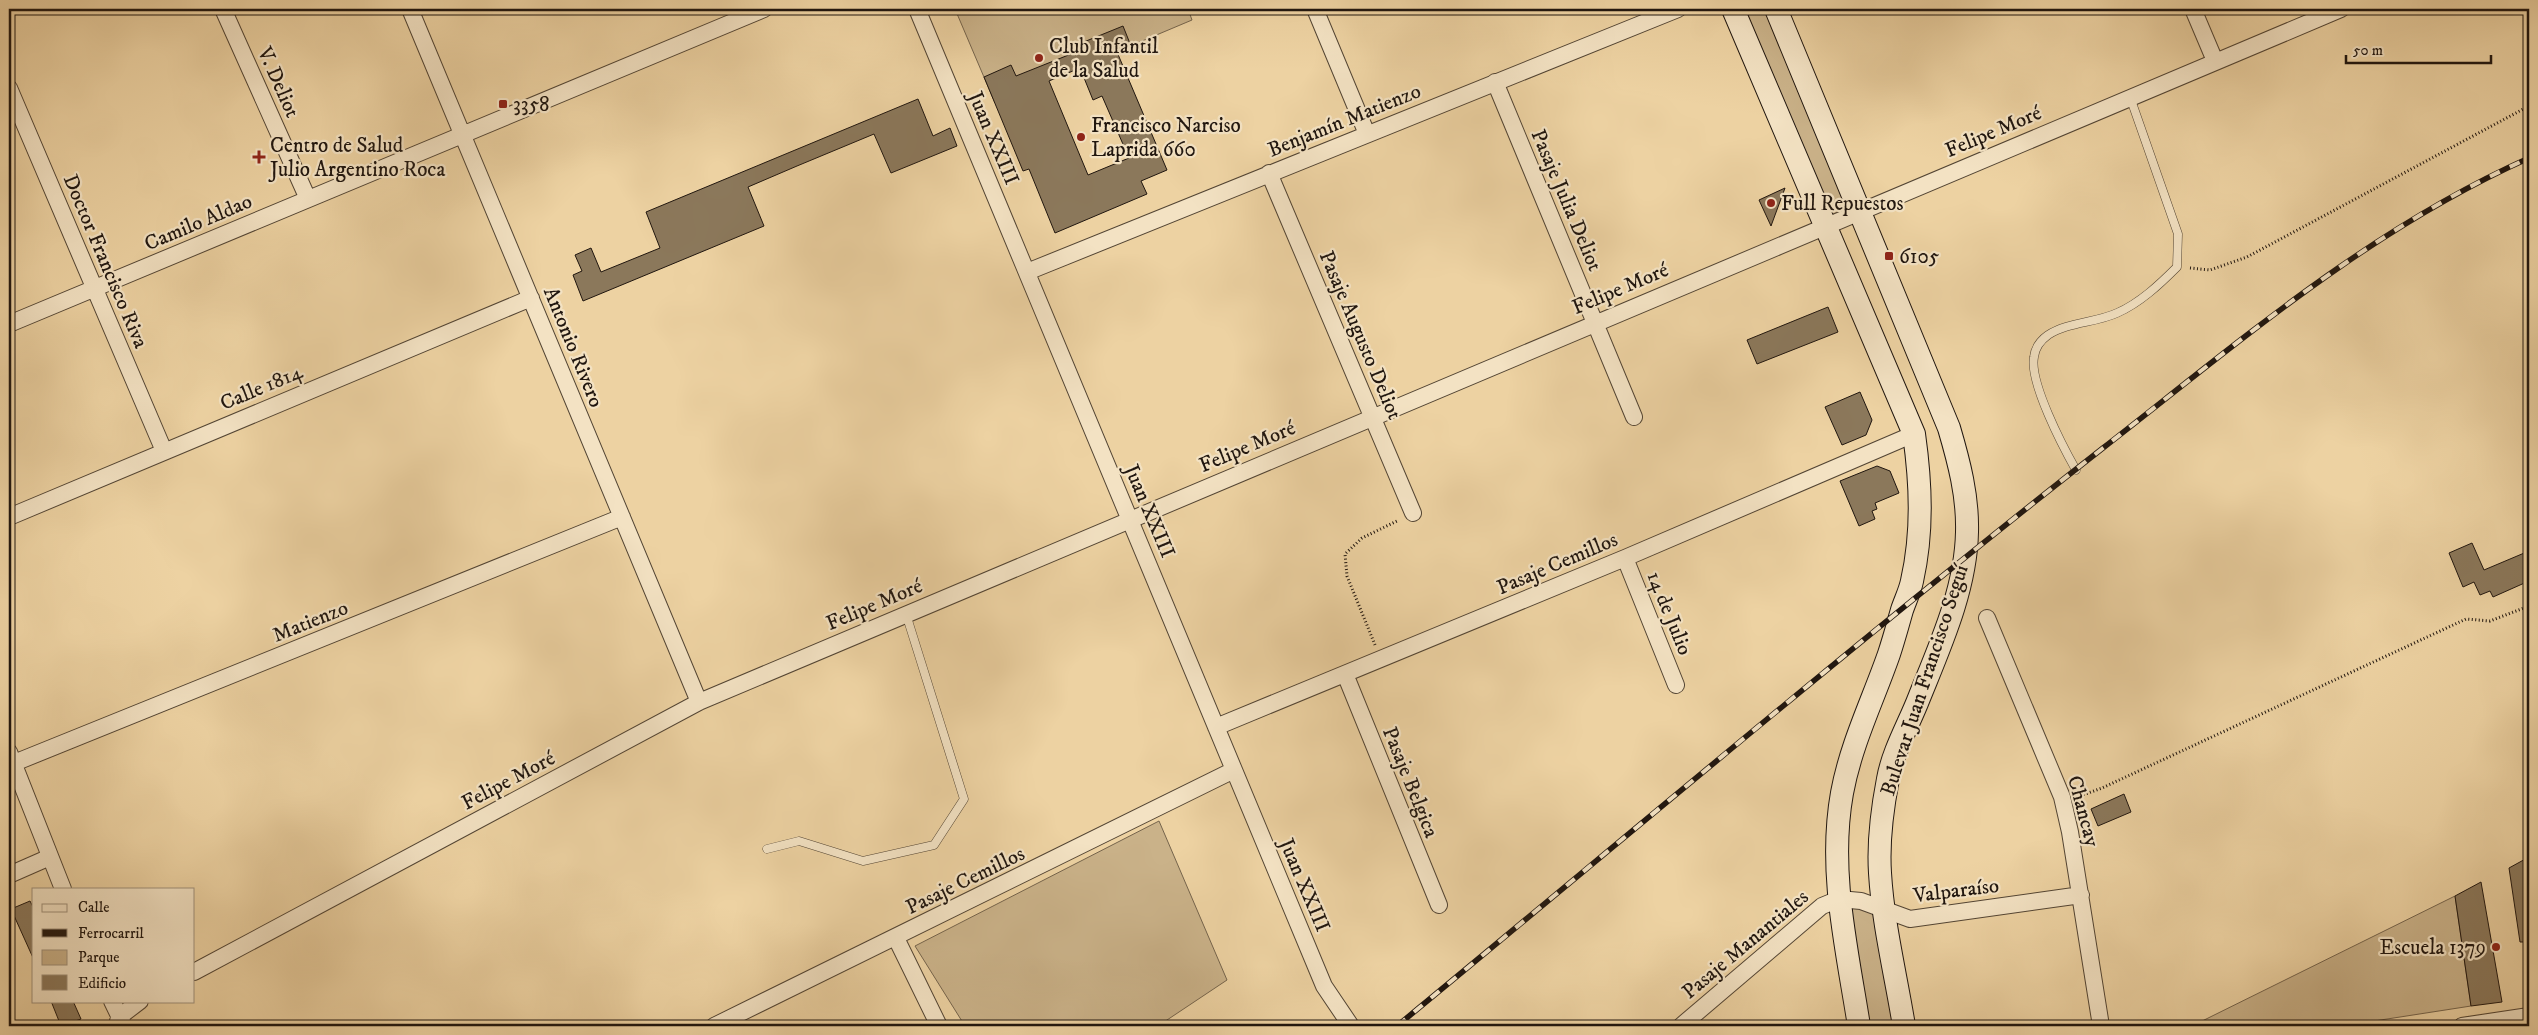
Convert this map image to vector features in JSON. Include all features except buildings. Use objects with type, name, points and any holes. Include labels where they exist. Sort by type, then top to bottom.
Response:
[{"type":"main road","name":"Bulevar Juan Francisco Seguí","points":[[1733,9],[1914,434],[1919,481],[1918,546],[1912,583],[1889,654],[1861,722],[1842,793],[1836,865],[1839,899],[1859,1026]]},
{"type":"main road","name":"Bulevar Juan Francisco Seguí","points":[[1776,9],[1949,428],[1964,488],[1967,532],[1965,558],[1955,601],[1931,669],[1888,776],[1880,833],[1880,874],[1904,1026]]},
{"type":"street","name":"V. Deliot","points":[[223,9],[308,199]]},
{"type":"street","name":"Antonio Rivero","points":[[410,9],[699,702]]},
{"type":"street","name":"Camilo Aldao","points":[[9,324],[764,9]]},
{"type":"street","name":"Juan XXIII","points":[[917,9],[1324,986],[1350,1026]]},
{"type":"street","points":[[1315,9],[1367,134]]},
{"type":"street","name":"Benjamín Matienzo","points":[[1027,272],[1678,9]]},
{"type":"street","points":[[2192,9],[2215,61]]},
{"type":"street","name":"Felipe Moré","points":[[195,971],[699,702],[1860,210],[2341,9]]},
{"type":"street","name":"Pasaje Julia Deliot","points":[[1496,82],[1634,418]]},
{"type":"street","name":"Doctor Francisco Riva","points":[[9,88],[164,451]]},
{"type":"street","name":"Pasaje Augusto Deliot","points":[[1269,173],[1413,513]]},
{"type":"street","name":"Calle 1814","points":[[9,517],[531,298]]},
{"type":"street","name":"Pasaje Cemillos","points":[[1216,727],[1625,558],[1914,434]]},
{"type":"street","name":"Matienzo","points":[[11,758],[622,518]]},
{"type":"street","name":"14 de Julio","points":[[1625,558],[1676,685]]},
{"type":"street","name":"Chancay","points":[[1987,618],[2062,797],[2081,895],[2101,1026]]},
{"type":"street","name":"Pasaje Belgica","points":[[1344,674],[1439,905]]},
{"type":"street","points":[[11,758],[63,888]]},
{"type":"street","name":"Pasaje Cemillos","points":[[714,1026],[1234,770]]},
{"type":"street","points":[[9,875],[50,857]]},
{"type":"street","name":"Valparaíso","points":[[1839,899],[1861,901],[1910,919],[2081,895]]},
{"type":"street","name":"Pasaje Manantiales","points":[[1682,1026],[1822,906],[1839,899]]},
{"type":"street","points":[[896,938],[939,1026]]},
{"type":"street","points":[[112,1002],[120,1023],[139,1002]]},
{"type":"street","points":[[2462,1026],[2529,1016]]},
{"type":"lane","points":[[2076,470],[2054,431],[2039,386],[2033,358],[2038,344],[2048,335],[2077,324],[2117,313],[2158,286],[2177,267],[2178,234],[2130,97]]},
{"type":"lane","points":[[767,849],[799,841],[863,861],[934,845],[964,799],[906,614]]},
{"type":"path","points":[[2177,267],[2210,270],[2247,256],[2529,106]]},
{"type":"path","points":[[1381,659],[1346,576],[1345,554],[1362,538],[1413,513]]},
{"type":"path","points":[[2062,797],[2079,796],[2102,788],[2466,619],[2490,621],[2529,606]]},
{"type":"green space","name":"Club Infantil de la Salud","points":[[955,9],[1188,9],[1192,20],[995,103]]},
{"type":"green space","points":[[1733,9],[1776,9],[1860,210],[1825,225]]},
{"type":"green space","points":[[1159,821],[1227,980],[1158,1026],[965,1026],[915,946]]},
{"type":"green space","points":[[2455,896],[2471,1006],[2342,1026],[2192,1026]]},
{"type":"green space","points":[[1846,899],[1886,911],[1904,1026],[1859,1026]]},
{"type":"railway","points":[[1397,1026],[1924,590],[2256,328],[2360,253],[2414,218],[2471,186],[2529,158]]},
{"type":"place","name":"Club Infantil de la Salud","points":[[1039,58]]},
{"type":"place","name":"3358","points":[[503,104]]},
{"type":"place","name":"Francisco Narciso Laprida 660","points":[[1081,137]]},
{"type":"place","name":"Centro de Salud Julio Argentino Roca","points":[[259,157]]},
{"type":"place","name":"Full Repuestos","points":[[1771,203]]},
{"type":"place","name":"6105","points":[[1889,256]]},
{"type":"place","name":"Escuela 1379","points":[[2496,947]]}]
